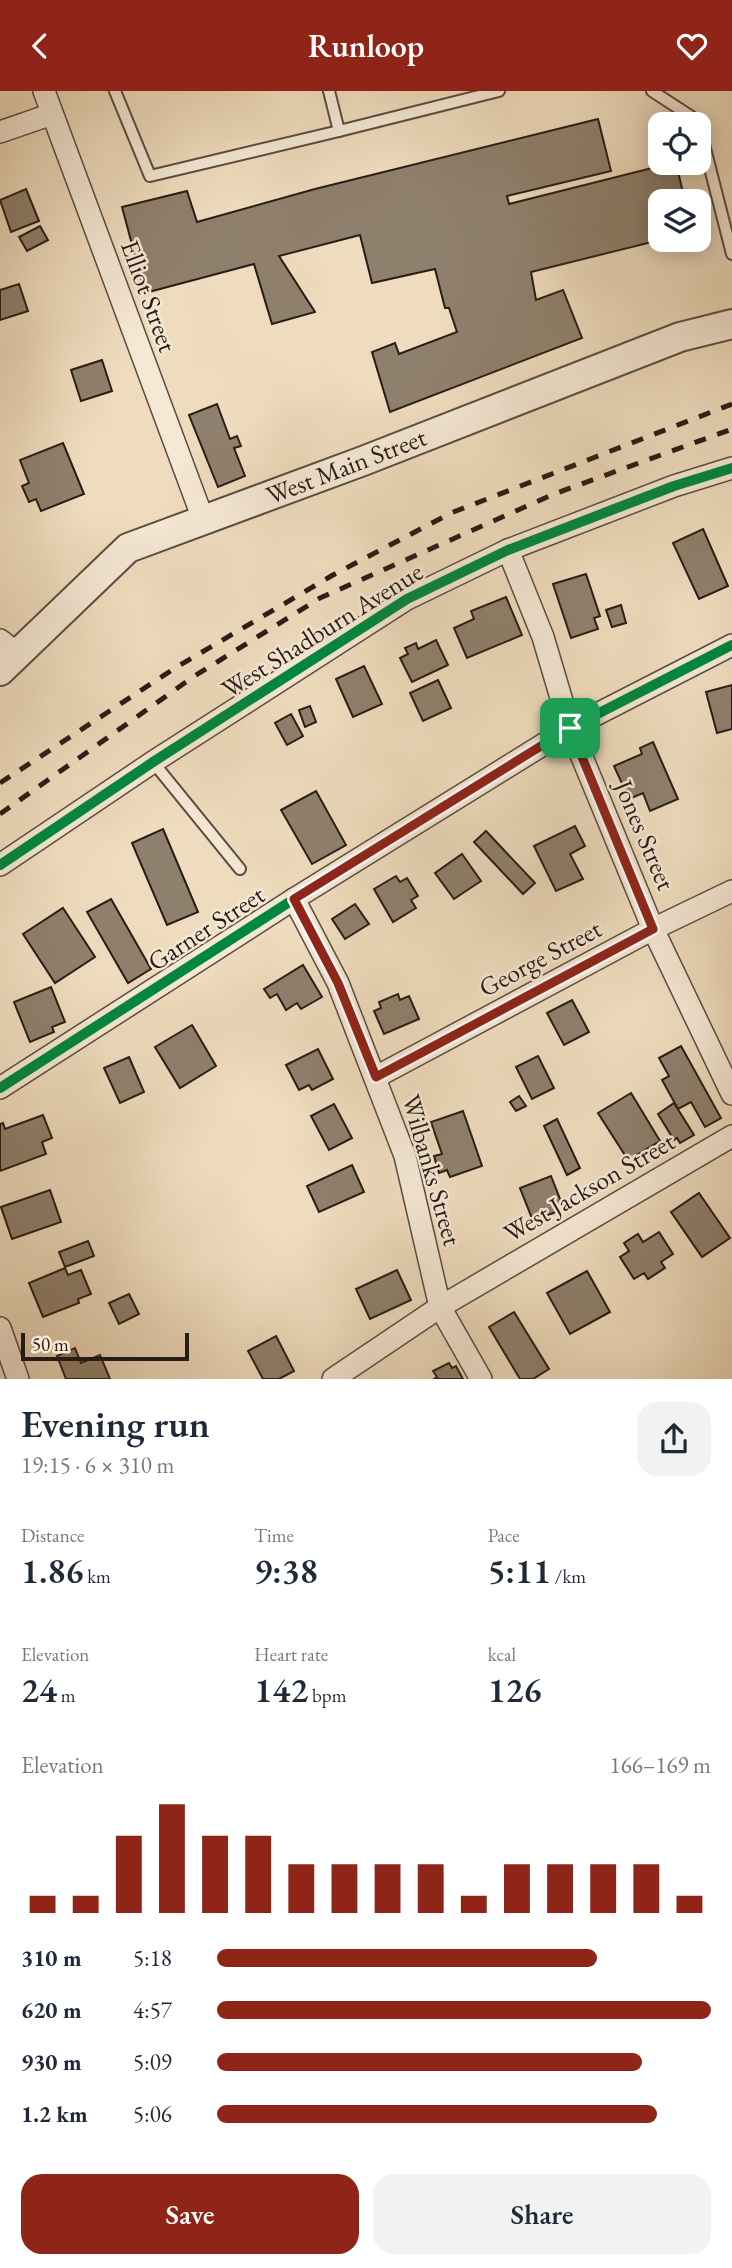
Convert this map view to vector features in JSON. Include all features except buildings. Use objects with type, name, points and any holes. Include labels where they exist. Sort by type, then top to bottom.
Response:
[{"type":"street","name":"Elliot Street","points":[[44,91],[203,519]]},
{"type":"street","points":[[0,132],[52,114]]},
{"type":"street","name":"West Main Street","points":[[6,655],[128,548],[363,461],[680,337],[732,324]]},
{"type":"street","name":"West Shadburn Avenue","points":[[0,865],[153,762],[407,599],[508,550],[674,486],[732,468]]},
{"type":"street","name":"Jones Street","points":[[508,550],[543,637],[570,728],[653,929],[732,1094]]},
{"type":"street","name":"Garner Street","points":[[0,1088],[294,899],[570,728],[732,645]]},
{"type":"street","name":"George Street","points":[[376,1077],[653,929],[732,891]]},
{"type":"street","name":"Wilbanks Street","points":[[294,899],[338,983],[405,1156],[440,1307],[481,1379]]},
{"type":"street","name":"West Jackson Street","points":[[333,1379],[440,1307],[732,1136]]},
{"type":"street","points":[[0,1328],[18,1379]]},
{"type":"lane","points":[[115,91],[150,176],[499,91]]},
{"type":"lane","points":[[329,91],[339,131]]},
{"type":"lane","points":[[652,91],[698,121],[732,254]]},
{"type":"lane","points":[[153,762],[240,869]]},
{"type":"railway","points":[[0,783],[175,668],[333,575],[451,513],[732,404]]},
{"type":"railway","points":[[0,814],[193,677],[320,598],[554,494],[732,429]]},
{"type":"cycle path","points":[[0,865],[153,762],[407,599],[508,550],[674,486],[732,468]]},
{"type":"cycle path","points":[[0,1088],[294,899],[570,728],[732,645]]},
{"type":"route","points":[[570,728],[653,929],[376,1077],[338,983],[294,899],[570,728]]}]
